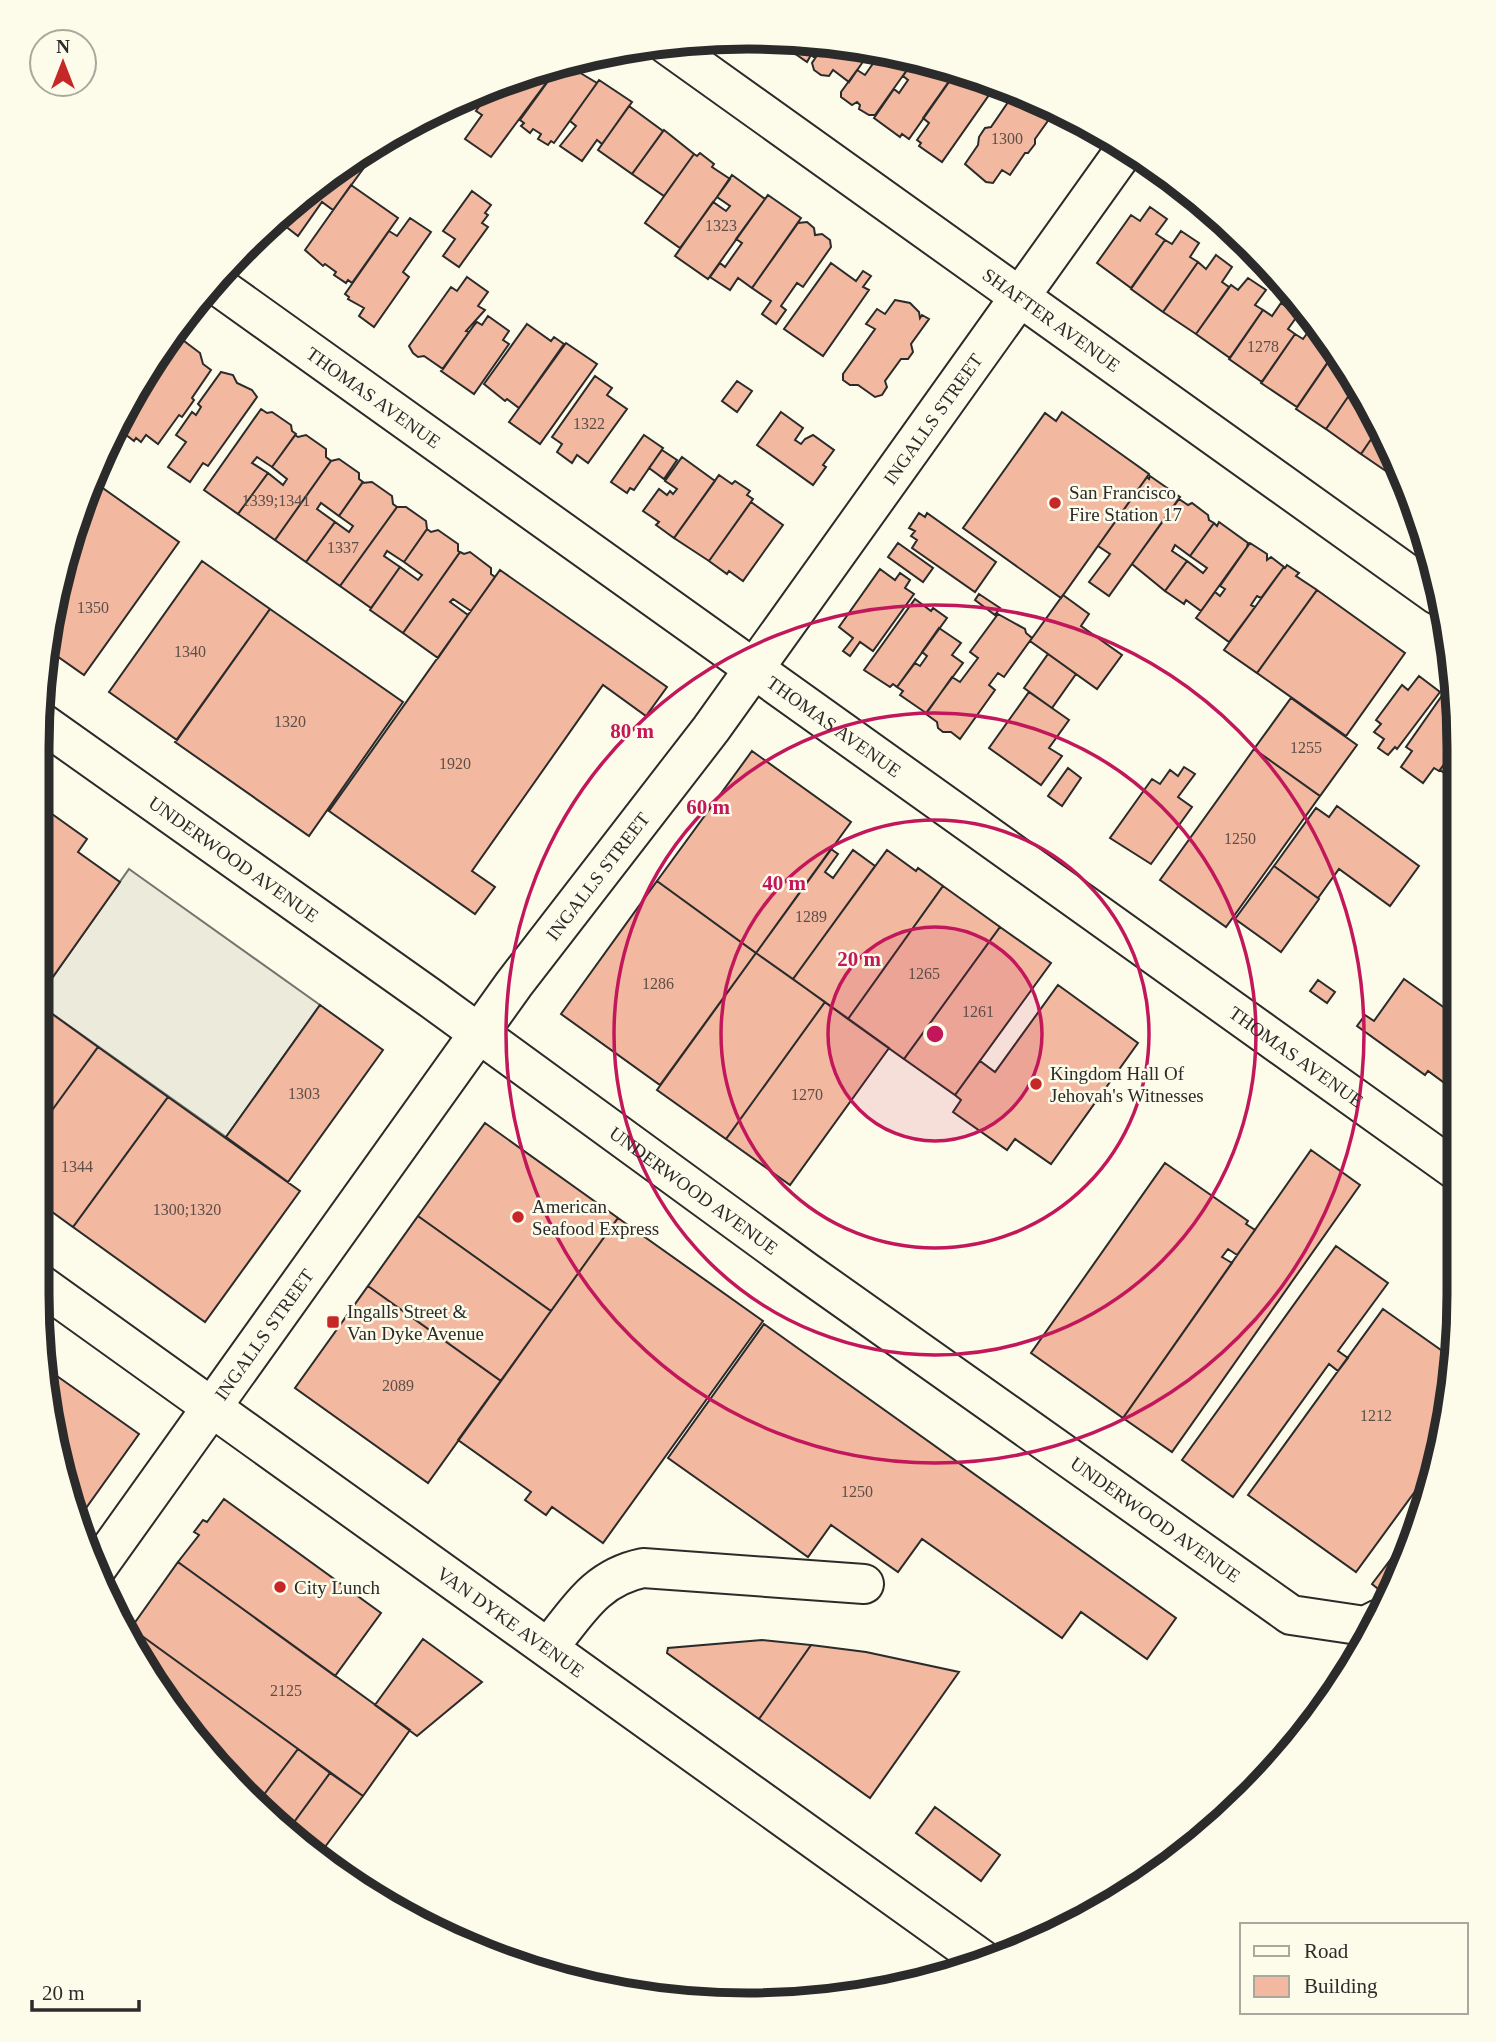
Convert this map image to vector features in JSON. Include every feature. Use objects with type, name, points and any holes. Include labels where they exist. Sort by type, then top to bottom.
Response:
[{"type":"street","name":"SHAFTER AVENUE","points":[[678,53],[1428,588]]},
{"type":"street","name":"INGALLS STREET","points":[[102,1561],[514,984],[711,729],[1120,157]]},
{"type":"street","name":"THOMAS AVENUE","points":[[221,288],[1447,1164]]},
{"type":"street","name":"UNDERWOOD AVENUE","points":[[49,728],[479,1034],[816,1279],[1291,1615],[1365,1621]]},
{"type":"street","name":"VAN DYKE AVENUE","points":[[49,1291],[976,1955]]},
{"type":"street","points":[[549,1647],[605,1582],[626,1572],[643,1568],[864,1584]]},
{"type":"shaded area","points":[[129,869],[320,1005],[226,1137],[49,1012],[49,982]]},
{"type":"building","points":[[790,50],[819,53],[815,58],[811,55],[807,62]]},
{"type":"building","points":[[819,53],[865,59],[849,82],[833,70],[829,76],[821,75],[814,70],[812,63]]},
{"type":"building","points":[[871,60],[908,68],[875,115],[869,115],[859,109],[857,102],[852,105],[841,97],[841,92],[857,70],[865,75],[874,62]]},
{"type":"building","points":[[909,68],[951,79],[909,139],[902,134],[900,137],[874,118],[894,89],[899,93],[908,80],[903,76]]},
{"type":"building","points":[[576,71],[597,83],[554,143],[551,141],[548,145],[538,139],[541,134],[533,129],[530,133],[521,126],[524,123],[520,120],[551,78]]},
{"type":"building","points":[[550,78],[491,157],[465,139],[482,115],[476,111],[483,101]]},
{"type":"building","points":[[950,79],[991,93],[942,162],[919,146],[921,143],[917,140],[929,123],[923,118]]},
{"type":"building","points":[[599,80],[632,102],[602,144],[597,140],[582,161],[560,146],[576,126],[570,121]]},
{"type":"building","points":[[1010,100],[1050,118],[1035,139],[1035,144],[1025,153],[1010,175],[1002,170],[993,183],[986,182],[965,164],[978,145],[979,137],[985,128],[991,127]]},
{"type":"building","points":[[629,106],[663,131],[632,174],[598,150]]},
{"type":"building","points":[[664,130],[694,154],[664,196],[632,174]]},
{"type":"building","points":[[700,153],[714,164],[712,167],[730,179],[680,248],[645,223],[694,154],[697,156]]},
{"type":"building","points":[[360,167],[363,169],[333,210],[322,202],[298,236],[285,226],[280,233],[277,231],[287,222],[322,193]]},
{"type":"building","points":[[732,175],[765,199],[708,279],[675,256],[713,202],[726,211],[730,206],[717,197]]},
{"type":"building","points":[[351,185],[398,218],[352,283],[348,280],[346,283],[334,275],[336,272],[325,264],[323,266],[305,250]]},
{"type":"building","points":[[472,191],[491,205],[482,223],[488,227],[459,267],[443,256],[455,239],[443,231]]},
{"type":"building","points":[[768,195],[801,218],[752,288],[738,278],[730,290],[710,277],[720,263],[725,267],[742,243],[736,239]]},
{"type":"building","points":[[1150,207],[1167,219],[1156,234],[1165,240],[1131,288],[1097,263],[1131,215],[1140,221]]},
{"type":"building","points":[[410,218],[431,232],[403,272],[409,277],[374,327],[359,316],[364,308],[348,299],[345,294],[389,231],[397,236]]},
{"type":"building","points":[[807,222],[814,228],[815,235],[822,234],[830,240],[831,247],[803,287],[797,283],[781,306],[786,310],[776,324],[762,314],[771,301],[752,288],[798,223]]},
{"type":"building","points":[[1181,231],[1199,243],[1190,257],[1198,262],[1163,312],[1131,289],[1165,240],[1172,244]]},
{"type":"building","points":[[1216,255],[1232,267],[1222,282],[1229,287],[1196,334],[1163,312],[1198,262],[1206,269]]},
{"type":"building","points":[[831,263],[856,281],[863,271],[871,276],[863,287],[869,290],[823,356],[784,329]]},
{"type":"building","points":[[467,277],[488,292],[478,306],[485,310],[466,331],[469,332],[443,369],[424,356],[418,357],[409,346],[451,287],[457,291]]},
{"type":"building","points":[[1248,278],[1266,290],[1255,305],[1263,310],[1230,358],[1196,334],[1231,285],[1238,290]]},
{"type":"building","points":[[895,300],[910,303],[919,312],[920,318],[922,315],[929,319],[911,344],[913,352],[908,359],[901,359],[885,381],[887,387],[882,395],[875,397],[858,385],[850,385],[843,380],[843,374],[875,329],[866,324],[877,309],[885,314]]},
{"type":"building","points":[[1281,303],[1298,316],[1288,329],[1295,334],[1262,382],[1229,359],[1263,310],[1272,316]]},
{"type":"building","points":[[488,316],[509,331],[503,340],[509,344],[474,394],[441,371],[475,324],[477,322],[482,325]]},
{"type":"building","points":[[527,324],[551,341],[554,337],[564,344],[519,408],[507,399],[505,401],[484,384]]},
{"type":"building","points":[[1309,331],[1329,360],[1297,407],[1261,383],[1295,334],[1303,339]]},
{"type":"building","points":[[180,341],[184,341],[200,353],[203,364],[211,370],[182,417],[179,415],[158,444],[146,435],[141,442],[136,438],[134,441],[124,433],[167,360]]},
{"type":"building","points":[[566,343],[597,364],[540,444],[509,422]]},
{"type":"building","points":[[1329,360],[1350,394],[1326,429],[1296,409]]},
{"type":"building","points":[[221,372],[233,375],[237,383],[252,390],[257,397],[208,466],[203,463],[190,482],[168,467],[186,442],[176,435],[192,412],[196,415],[201,407],[198,404]]},
{"type":"building","points":[[595,376],[612,388],[607,395],[627,409],[588,463],[577,455],[572,463],[557,452],[562,444],[552,437]]},
{"type":"building","points":[[737,381],[752,391],[737,412],[722,401]]},
{"type":"building","points":[[1350,394],[1373,436],[1361,454],[1326,429]]},
{"type":"building","points":[[261,409],[267,413],[272,412],[291,425],[296,434],[272,467],[257,457],[252,463],[268,473],[238,514],[204,490]]},
{"type":"building","points":[[781,412],[803,428],[795,440],[801,444],[813,435],[834,450],[813,485],[757,445]]},
{"type":"building","name":"San Francisco Fire Station 17","points":[[1062,412],[1149,474],[1061,598],[963,528],[1045,413],[1056,421]]},
{"type":"building","points":[[295,435],[306,435],[326,449],[326,457],[331,461],[275,540],[238,514],[268,473],[283,485],[287,479],[272,467]]},
{"type":"building","points":[[644,435],[663,448],[634,490],[630,488],[627,493],[611,482]]},
{"type":"building","points":[[1373,436],[1391,475],[1361,454]]},
{"type":"building","points":[[662,450],[677,460],[664,479],[649,468]]},
{"type":"building","points":[[682,457],[715,481],[674,538],[656,525],[659,522],[643,511],[659,489],[667,495],[670,491],[673,494],[677,489],[665,481]]},
{"type":"building","points":[[339,459],[359,473],[359,479],[363,482],[339,516],[321,503],[317,509],[335,522],[306,562],[275,540],[331,461]]},
{"type":"building","points":[[719,475],[750,491],[747,495],[753,499],[709,561],[674,538]]},
{"type":"building","points":[[1150,476],[1180,497],[1109,596],[1089,582],[1110,554],[1098,546]]},
{"type":"building","points":[[372,482],[392,496],[393,504],[397,507],[340,586],[306,562],[335,522],[349,532],[353,526],[339,516],[362,483]]},
{"type":"building","points":[[100,486],[179,542],[84,675],[55,655],[73,567]]},
{"type":"building","points":[[1179,499],[1188,505],[1192,503],[1214,523],[1190,556],[1175,545],[1172,551],[1187,561],[1165,591],[1132,564]]},
{"type":"building","points":[[751,502],[783,525],[743,581],[709,561]]},
{"type":"building","points":[[397,507],[406,507],[426,521],[427,529],[404,562],[387,551],[384,556],[400,567],[371,608],[340,586]]},
{"type":"building","points":[[919,513],[925,517],[927,513],[996,562],[975,592],[912,548],[917,540],[911,536],[915,531],[909,528]]},
{"type":"building","points":[[1219,522],[1248,543],[1201,611],[1186,600],[1184,604],[1165,591],[1187,561],[1203,573],[1207,568],[1190,556],[1214,523],[1217,526]]},
{"type":"building","points":[[427,529],[431,532],[438,530],[458,544],[460,552],[403,633],[370,610],[400,567],[418,580],[422,575],[404,562]]},
{"type":"building","points":[[898,543],[933,568],[923,582],[888,557]]},
{"type":"building","points":[[1250,543],[1267,554],[1267,560],[1271,557],[1284,567],[1261,598],[1257,596],[1251,605],[1255,607],[1229,642],[1196,618],[1215,592],[1220,596],[1225,589],[1220,586]]},
{"type":"building","points":[[460,552],[470,552],[491,568],[491,574],[495,577],[471,611],[453,599],[450,602],[468,615],[438,658],[403,633]]},
{"type":"building","points":[[202,561],[270,609],[177,740],[109,692]]},
{"type":"building","points":[[1287,565],[1299,573],[1296,576],[1317,590],[1257,673],[1224,650]]},
{"type":"building","points":[[880,569],[895,580],[900,573],[910,580],[905,588],[914,594],[873,651],[860,642],[850,656],[843,651],[853,638],[839,627]]},
{"type":"building","points":[[500,570],[667,687],[646,716],[603,685],[472,871],[495,887],[475,914],[329,811]]},
{"type":"building","points":[[1317,590],[1405,653],[1346,736],[1257,673]]},
{"type":"building","points":[[979,594],[1000,608],[995,615],[975,600]]},
{"type":"building","points":[[1063,595],[1089,614],[1081,626],[1122,655],[1097,689],[1030,641]]},
{"type":"building","points":[[915,599],[931,611],[933,608],[947,618],[897,687],[893,684],[890,687],[864,670]]},
{"type":"building","points":[[270,609],[403,702],[309,836],[175,742]]},
{"type":"building","points":[[998,614],[1025,629],[1032,638],[1004,677],[998,673],[989,685],[995,690],[960,739],[951,732],[943,732],[938,728],[937,722],[926,714],[952,677],[960,682],[978,658],[970,652]]},
{"type":"building","points":[[939,628],[961,643],[952,655],[963,663],[926,713],[900,695],[903,691],[897,687],[915,663],[920,666],[927,656],[922,652]]},
{"type":"building","points":[[1048,654],[1076,674],[1052,708],[1024,688]]},
{"type":"building","points":[[1419,676],[1440,692],[1397,749],[1395,747],[1388,755],[1378,748],[1384,739],[1374,732],[1381,724],[1376,720],[1402,685],[1408,690]]},
{"type":"building","points":[[1029,692],[1069,720],[1049,748],[1062,756],[1041,785],[989,748]]},
{"type":"building","points":[[1445,692],[1447,760],[1439,771],[1434,768],[1423,783],[1401,767],[1412,751],[1406,747]]},
{"type":"building","points":[[1291,698],[1357,745],[1320,796],[1254,749]]},
{"type":"building","points":[[1254,749],[1320,796],[1226,927],[1160,880]]},
{"type":"building","points":[[752,751],[851,822],[756,953],[657,881]]},
{"type":"building","points":[[1447,760],[1447,775],[1440,770]]},
{"type":"building","points":[[1184,767],[1195,774],[1178,797],[1192,807],[1151,864],[1110,838],[1152,779],[1160,784],[1170,770],[1178,776]]},
{"type":"building","points":[[1068,768],[1081,778],[1062,806],[1048,796]]},
{"type":"building","points":[[1337,806],[1419,866],[1390,906],[1339,869],[1318,898],[1274,866],[1316,808],[1329,817]]},
{"type":"building","points":[[49,812],[87,839],[78,852],[120,882],[49,982]]},
{"type":"building","points":[[831,849],[838,854],[825,872],[833,878],[853,850],[875,866],[793,979],[756,953]]},
{"type":"building","points":[[887,850],[943,886],[848,1019],[793,979]]},
{"type":"building","points":[[1274,866],[1319,899],[1281,952],[1235,919]]},
{"type":"building","points":[[657,881],[756,953],[660,1085],[561,1014]]},
{"type":"building","points":[[943,886],[1000,927],[904,1059],[848,1019]]},
{"type":"building","points":[[1000,927],[1051,963],[955,1095],[904,1059]]},
{"type":"building","points":[[756,953],[825,1002],[726,1139],[657,1090]]},
{"type":"building","points":[[1404,979],[1447,1010],[1447,1085],[1428,1071],[1425,1075],[1357,1026],[1365,1015],[1374,1021]]},
{"type":"building","points":[[1318,980],[1335,992],[1327,1003],[1310,991]]},
{"type":"building","name":"Kingdom Hall Of Jehovah's Witnesses","points":[[1058,985],[1138,1043],[1051,1164],[1015,1139],[1007,1150],[953,1112],[961,1100],[955,1095],[980,1061],[995,1072]]},
{"type":"building","points":[[825,1002],[889,1048],[790,1185],[726,1139]]},
{"type":"building","points":[[320,1005],[383,1050],[288,1182],[226,1137]]},
{"type":"building","points":[[49,1012],[98,1047],[49,1114]]},
{"type":"building","points":[[98,1047],[168,1097],[73,1227],[49,1210],[49,1114]]},
{"type":"building","points":[[168,1097],[300,1191],[205,1322],[73,1227]]},
{"type":"building","name":"American Seafood Express","points":[[485,1123],[618,1218],[551,1311],[418,1216]]},
{"type":"building","points":[[1311,1150],[1360,1185],[1172,1452],[1123,1418]]},
{"type":"building","points":[[1165,1163],[1248,1221],[1246,1224],[1255,1230],[1237,1255],[1228,1249],[1222,1257],[1232,1263],[1123,1418],[1031,1353]]},
{"type":"building","points":[[418,1216],[551,1311],[501,1381],[368,1286]]},
{"type":"building","points":[[618,1218],[763,1321],[603,1543],[552,1507],[546,1515],[525,1500],[531,1492],[458,1440]]},
{"type":"building","points":[[1336,1246],[1388,1283],[1338,1351],[1348,1358],[1338,1371],[1329,1364],[1233,1497],[1182,1460]]},
{"type":"building","points":[[368,1286],[501,1381],[428,1483],[295,1388]]},
{"type":"building","points":[[1383,1309],[1445,1353],[1434,1430],[1420,1484],[1356,1572],[1248,1495]]},
{"type":"building","points":[[764,1324],[1176,1618],[1147,1659],[1081,1612],[1062,1638],[922,1539],[898,1572],[831,1525],[808,1557],[668,1458]]},
{"type":"building","points":[[54,1374],[139,1434],[84,1511],[62,1430]]},
{"type":"building","name":"City Lunch","points":[[224,1499],[381,1613],[335,1676],[178,1562],[199,1535],[194,1532],[203,1520],[207,1522]]},
{"type":"building","points":[[1391,1559],[1394,1561],[1381,1591],[1372,1584]]},
{"type":"building","points":[[178,1562],[410,1730],[363,1796],[137,1632],[133,1625]]},
{"type":"building","points":[[137,1632],[298,1749],[263,1796],[222,1755],[193,1720]]},
{"type":"building","points":[[423,1639],[482,1682],[417,1736],[375,1705]]},
{"type":"building","points":[[762,1640],[811,1645],[759,1719],[667,1653],[668,1648]]},
{"type":"building","points":[[811,1645],[866,1652],[959,1672],[870,1798],[759,1719]]},
{"type":"building","points":[[298,1749],[330,1773],[292,1824],[263,1796]]},
{"type":"building","points":[[330,1773],[363,1796],[323,1850],[292,1824]]},
{"type":"building","points":[[935,1807],[1000,1855],[981,1881],[916,1833]]},
{"type":"place","name":"San Francisco Fire Station 17","points":[[1055,503]]},
{"type":"place","name":"Kingdom Hall Of Jehovah's Witnesses","points":[[1036,1084]]},
{"type":"place","name":"American Seafood Express","points":[[518,1217]]},
{"type":"place","name":"Ingalls Street & Van Dyke Avenue","points":[[333,1322]]},
{"type":"place","name":"City Lunch","points":[[280,1587]]}]
